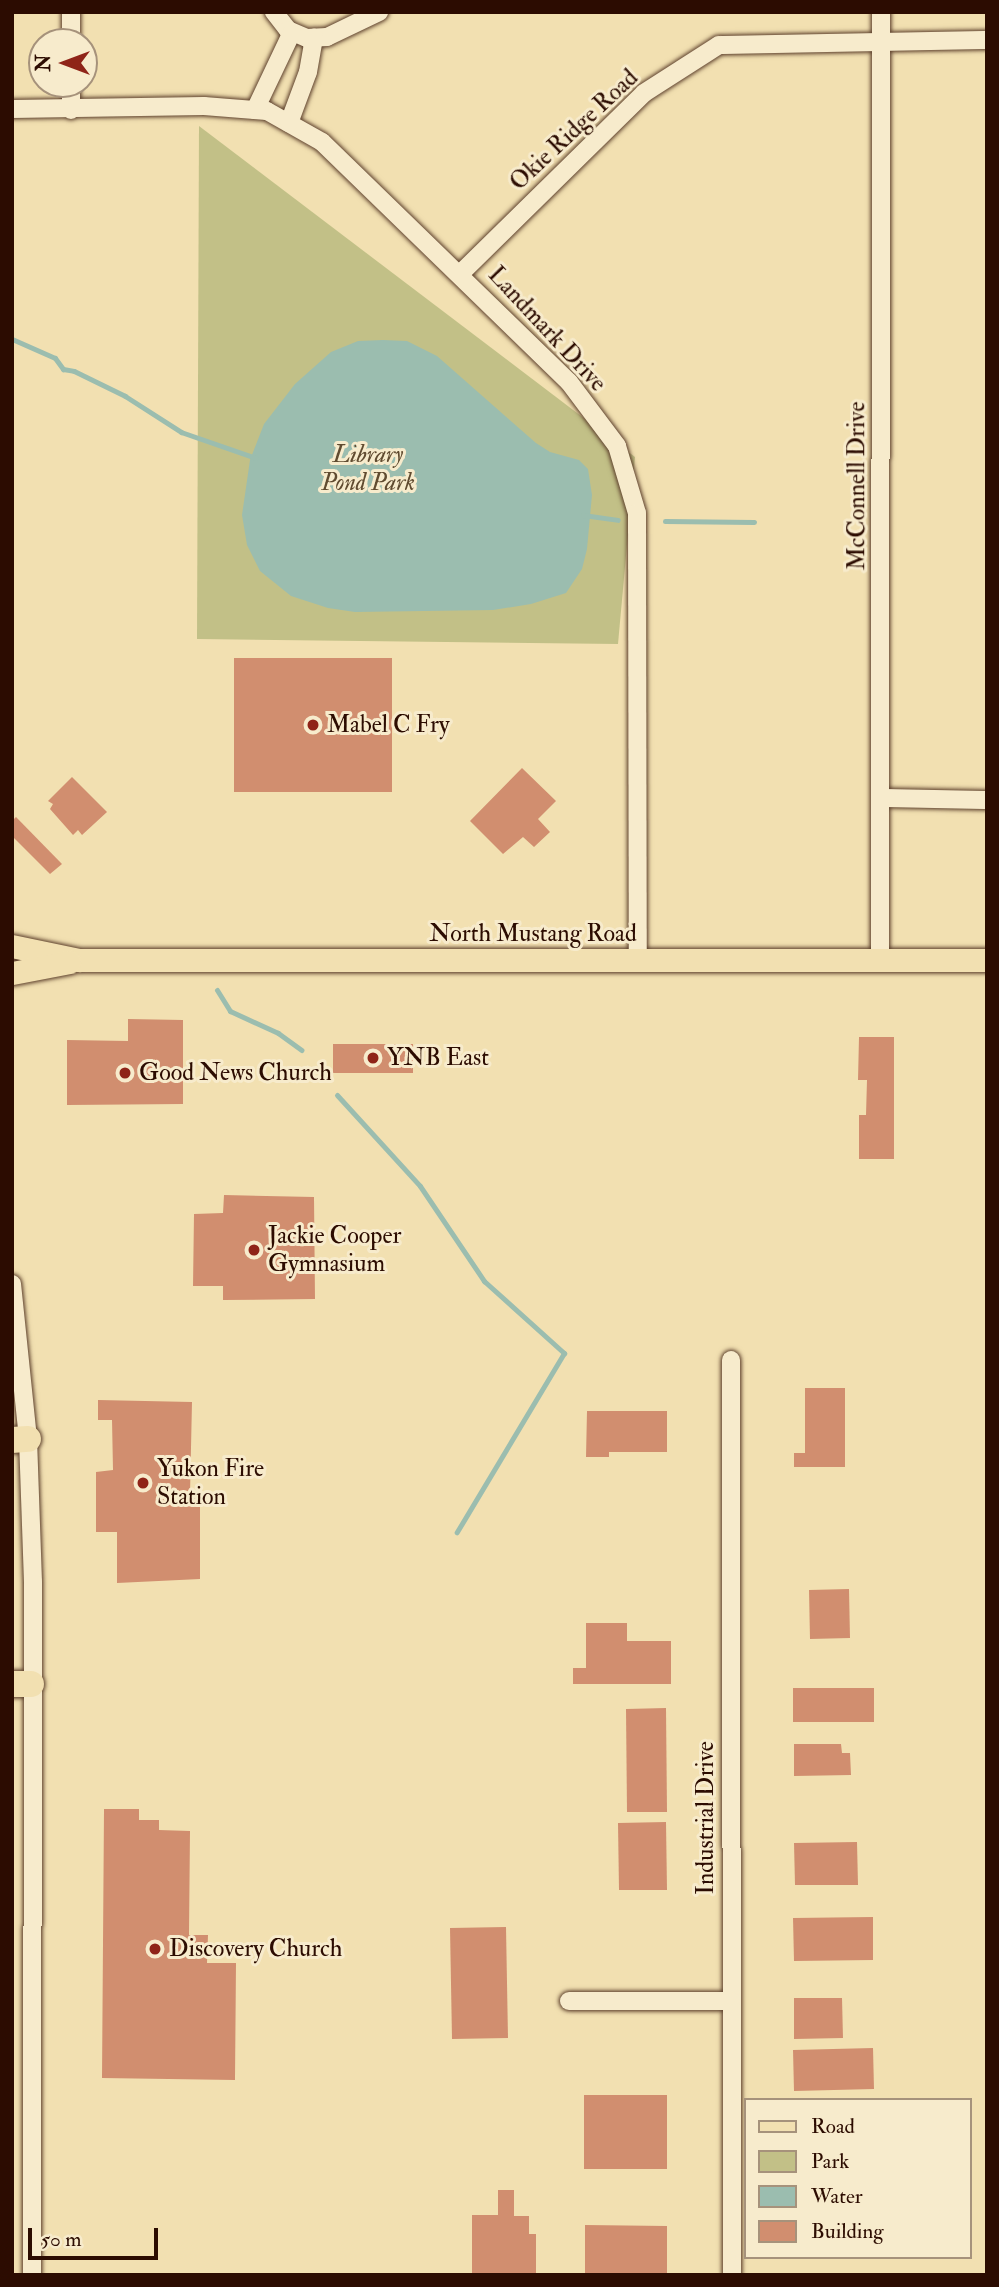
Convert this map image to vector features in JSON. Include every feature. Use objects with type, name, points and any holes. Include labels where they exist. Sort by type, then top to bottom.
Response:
[{"type":"main road","name":"North Mustang Road","points":[[12,946],[79,960]]},
{"type":"main road","name":"North Mustang Road","points":[[12,972],[79,960],[987,960]]},
{"type":"street","points":[[274,12],[292,32],[314,38],[327,37],[379,12]]},
{"type":"street","name":"McConnell Drive","points":[[880,960],[881,12]]},
{"type":"street","points":[[255,110],[292,32]]},
{"type":"street","points":[[289,123],[308,72],[314,38]]},
{"type":"street","name":"Okie Ridge Road","points":[[460,274],[644,93],[719,45],[987,40]]},
{"type":"street","points":[[277,64],[308,72]]},
{"type":"street","points":[[71,98],[71,110]]},
{"type":"street","name":"Landmark Drive","points":[[12,109],[204,106],[267,111],[289,123],[323,142],[460,274],[569,382],[617,446],[637,513],[638,960]]},
{"type":"street","points":[[882,798],[987,800]]},
{"type":"street","points":[[12,1284],[20,1440],[33,1582],[22,1684],[32,2275]]},
{"type":"street","name":"Industrial Drive","points":[[731,1360],[732,2275]]},
{"type":"street","points":[[569,2001],[731,2001]]},
{"type":"green space","name":"Library Pond Park","points":[[199,126],[635,457],[618,644],[197,639]]},
{"type":"water","points":[[358,341],[407,341],[437,356],[536,443],[550,452],[579,460],[588,469],[592,495],[587,549],[582,569],[566,593],[531,604],[493,610],[355,612],[328,608],[291,596],[260,571],[247,545],[242,515],[250,460],[264,424],[295,384],[331,352]]},
{"type":"building","name":"Mabel C Fry","points":[[234,658],[392,658],[392,792],[234,792]]},
{"type":"building","points":[[522,768],[556,801],[538,819],[550,832],[534,847],[523,837],[503,854],[470,821]]},
{"type":"building","points":[[72,777],[107,812],[82,835],[78,830],[73,835],[50,809],[53,804],[48,801]]},
{"type":"building","points":[[16,817],[62,864],[50,874],[12,836],[12,821]]},
{"type":"building","name":"Good News Church","points":[[128,1019],[183,1020],[183,1104],[67,1105],[67,1040],[128,1041]]},
{"type":"building","points":[[859,1037],[894,1037],[894,1159],[859,1159],[859,1115],[866,1115],[867,1080],[858,1080]]},
{"type":"building","name":"YNB East","points":[[333,1044],[413,1044],[413,1073],[333,1073]]},
{"type":"building","name":"Jackie Cooper Gymnasium","points":[[224,1195],[314,1197],[315,1299],[223,1300],[223,1286],[193,1286],[194,1214],[223,1213]]},
{"type":"building","points":[[805,1388],[845,1388],[845,1467],[794,1467],[794,1453],[805,1453]]},
{"type":"building","name":"Yukon Fire Station","points":[[98,1400],[192,1402],[190,1494],[200,1496],[200,1579],[117,1583],[117,1532],[96,1532],[96,1472],[113,1470],[112,1420],[98,1420]]},
{"type":"building","points":[[587,1411],[667,1411],[667,1452],[609,1452],[609,1457],[586,1457]]},
{"type":"building","points":[[849,1589],[850,1638],[810,1639],[809,1590]]},
{"type":"building","points":[[586,1623],[627,1623],[627,1641],[671,1641],[671,1684],[573,1684],[573,1668],[586,1668]]},
{"type":"building","points":[[793,1688],[874,1688],[874,1722],[793,1722]]},
{"type":"building","points":[[666,1708],[667,1812],[627,1812],[626,1709]]},
{"type":"building","points":[[794,1744],[841,1744],[842,1753],[850,1753],[851,1775],[794,1776]]},
{"type":"building","name":"Discovery Church","points":[[104,1809],[139,1809],[139,1820],[159,1820],[159,1830],[190,1831],[189,1935],[208,1935],[207,1963],[236,1963],[235,2080],[102,2078]]},
{"type":"building","points":[[666,1822],[667,1890],[619,1890],[618,1823]]},
{"type":"building","points":[[857,1842],[858,1885],[795,1885],[794,1843]]},
{"type":"building","points":[[873,1917],[873,1960],[794,1961],[793,1918]]},
{"type":"building","points":[[506,1927],[508,2038],[452,2039],[450,1928]]},
{"type":"building","points":[[794,1998],[842,1998],[843,2038],[794,2039]]},
{"type":"building","points":[[873,2048],[874,2089],[794,2091],[793,2050]]},
{"type":"building","points":[[584,2095],[667,2095],[667,2169],[584,2169]]},
{"type":"building","points":[[498,2190],[514,2190],[514,2216],[529,2216],[529,2234],[536,2234],[536,2273],[472,2275],[472,2215],[498,2215]]},
{"type":"building","points":[[585,2225],[667,2226],[667,2275],[585,2275]]},
{"type":"waterway","points":[[12,339],[55,358],[63,369],[74,371],[125,396],[181,432],[256,458]]},
{"type":"waterway","points":[[583,515],[618,520]]},
{"type":"waterway","points":[[665,521],[754,522]]},
{"type":"waterway","points":[[217,990],[230,1011],[278,1033],[301,1050]]},
{"type":"waterway","points":[[337,1095],[420,1186],[484,1281],[564,1353],[457,1532]]},
{"type":"place","name":"Mabel C Fry","points":[[313,725]]},
{"type":"place","name":"YNB East","points":[[373,1058]]},
{"type":"place","name":"Good News Church","points":[[125,1073]]},
{"type":"place","name":"Jackie Cooper Gymnasium","points":[[254,1250]]},
{"type":"place","name":"Yukon Fire Station","points":[[143,1483]]},
{"type":"place","name":"Discovery Church","points":[[155,1949]]}]
